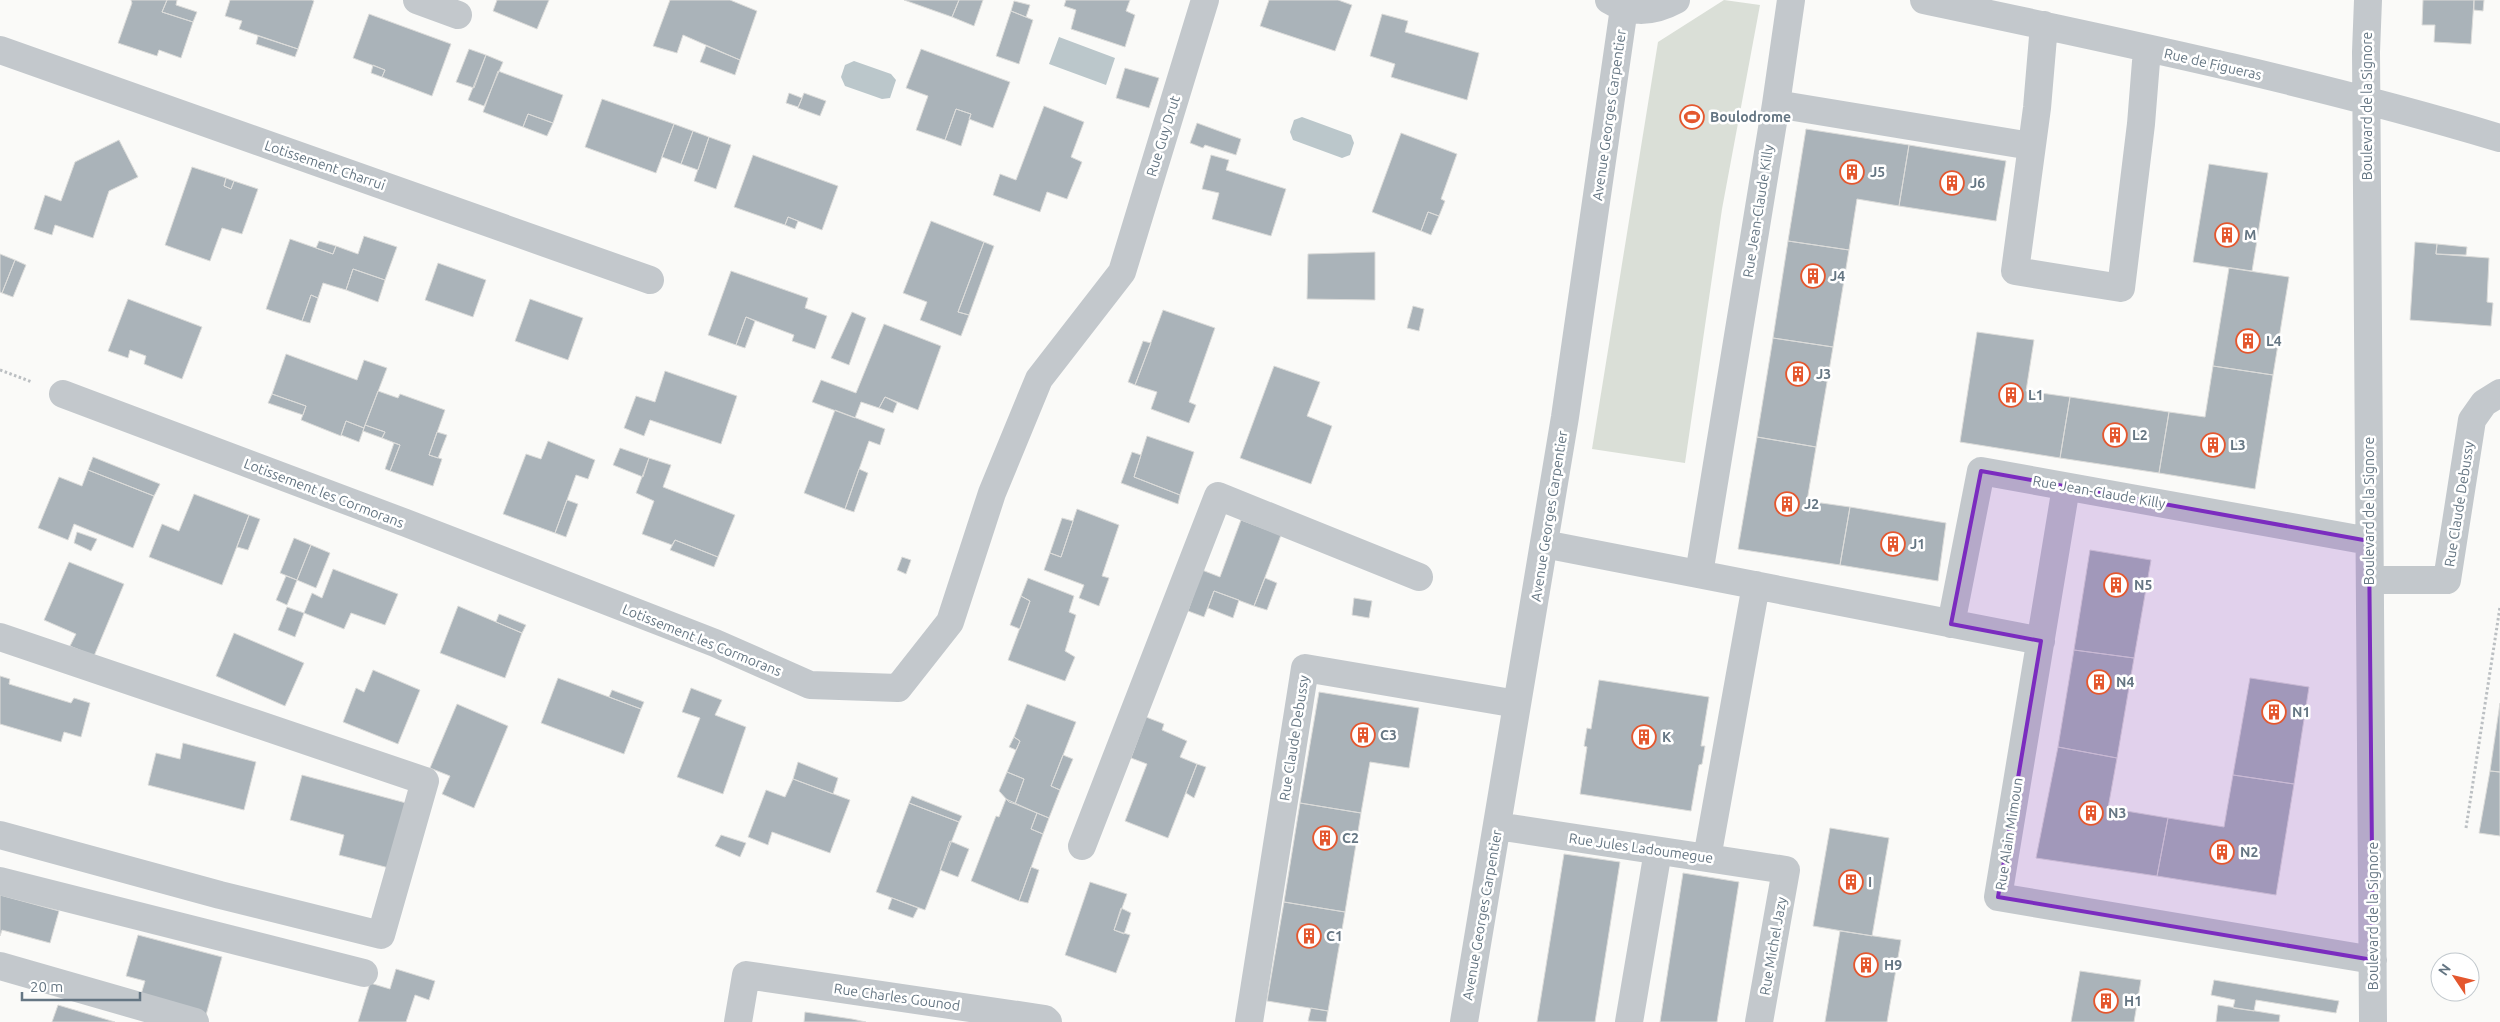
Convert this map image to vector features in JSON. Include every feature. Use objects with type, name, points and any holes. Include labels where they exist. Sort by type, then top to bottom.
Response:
[{"type":"street","points":[[417,0],[458,15]]},
{"type":"street","name":"Rue Guy Drut","points":[[1122,272],[1205,0]]},
{"type":"street","points":[[1617,4],[1640,11],[1663,8],[1676,0]]},
{"type":"street","name":"Rue Jean-Claude Killy","points":[[1699,574],[1776,104],[1791,0]]},
{"type":"street","name":"Rue de Figueras","points":[[1924,0],[2366,100],[2500,138]]},
{"type":"street","name":"Boulevard de la Signore","points":[[2368,0],[2366,100],[2373,1022]]},
{"type":"street","name":"Avenue Georges Carpentier","points":[[1464,1022],[1565,418],[1617,4]]},
{"type":"street","points":[[2044,26],[2015,271],[2120,288],[2141,124],[2147,49]]},
{"type":"street","name":"Lotissement Charrui","points":[[0,50],[650,280]]},
{"type":"street","points":[[1776,104],[2031,146]]},
{"type":"street","name":"Lotissement les Cormorans","points":[[63,394],[406,523],[706,640],[810,685],[898,688],[950,622],[992,493],[1039,379],[1122,272]]},
{"type":"street","name":"Rue Claude Debussy","points":[[2370,580],[2447,580],[2472,420],[2484,404],[2500,393]]},
{"type":"street","name":"Rue Jean-Claude Killy","points":[[1951,624],[1981,471],[2370,541]]},
{"type":"street","name":"Rue Alain Mimoun","points":[[2066,487],[1998,897],[2373,960]]},
{"type":"street","points":[[1082,846],[1218,496],[1419,577]]},
{"type":"street","points":[[1544,544],[2041,641]]},
{"type":"street","points":[[1707,858],[1756,585]]},
{"type":"street","points":[[0,637],[425,781],[381,935],[220,896],[0,835]]},
{"type":"street","name":"Rue Claude Debussy","points":[[1249,1022],[1305,668],[1517,704]]},
{"type":"street","name":"Rue Jules Ladoumegue","points":[[1497,826],[1786,870]]},
{"type":"street","points":[[1629,1022],[1658,851]]},
{"type":"street","name":"Rue Michel Jazy","points":[[1759,1022],[1786,870]]},
{"type":"street","points":[[0,881],[364,973]]},
{"type":"street","points":[[0,966],[195,1022]]},
{"type":"street","name":"Rue Charles Gounod","points":[[738,1022],[746,975],[1045,1019],[1048,1022]]},
{"type":"path","points":[[2466,828],[2500,607]]},
{"type":"highlighted area","points":[[1981,471],[2369,541],[2373,960],[1998,897],[2041,641],[1951,624]]},
{"type":"shaded area","points":[[1724,0],[1760,5],[1722,209],[1685,463],[1592,449],[1658,42]]},
{"type":"shaded area","points":[[1059,37],[1115,58],[1106,85],[1049,64]]},
{"type":"shaded area","points":[[854,61],[891,74],[896,80],[890,98],[882,99],[845,86],[841,77],[845,65]]},
{"type":"shaded area","points":[[1302,117],[1351,135],[1354,143],[1350,155],[1342,158],[1293,140],[1290,132],[1294,120]]},
{"type":"building","points":[[131,0],[167,0],[162,12],[193,22],[181,58],[159,50],[157,56],[118,43],[132,3]]},
{"type":"building","points":[[167,0],[177,0],[176,5],[197,12],[193,22],[162,12]]},
{"type":"building","points":[[230,0],[314,1],[298,49],[239,29],[242,21],[225,16]]},
{"type":"building","points":[[497,0],[549,0],[537,29],[493,11]]},
{"type":"building","points":[[670,0],[730,0],[757,11],[740,60],[683,35],[677,53],[653,46]]},
{"type":"building","points":[[904,0],[959,0],[952,17]]},
{"type":"building","points":[[959,0],[983,0],[974,26],[952,17]]},
{"type":"building","points":[[1066,0],[1130,0],[1126,11],[1135,15],[1125,47],[1071,29],[1076,10],[1064,6]]},
{"type":"building","points":[[1269,0],[1338,0],[1352,5],[1335,51],[1260,26]]},
{"type":"building","points":[[2423,0],[2474,0],[2471,44],[2434,42],[2435,25],[2422,25]]},
{"type":"building","points":[[2474,0],[2484,0],[2483,11],[2474,10]]},
{"type":"building","points":[[1014,1],[1030,5],[1026,17],[1011,11]]},
{"type":"building","points":[[1011,11],[1033,20],[1019,64],[996,56]]},
{"type":"building","points":[[369,14],[451,44],[432,96],[382,77],[385,70],[353,58]]},
{"type":"building","points":[[1382,14],[1408,21],[1405,32],[1479,53],[1467,100],[1391,77],[1395,64],[1370,56]]},
{"type":"building","points":[[258,36],[298,49],[295,57],[256,44]]},
{"type":"building","points":[[706,46],[740,60],[735,75],[700,62]]},
{"type":"building","points":[[469,49],[486,55],[474,88],[456,82]]},
{"type":"building","points":[[921,49],[1010,82],[993,128],[969,119],[971,114],[956,109],[945,140],[916,130],[928,96],[906,88]]},
{"type":"building","points":[[486,55],[503,62],[484,106],[468,100]]},
{"type":"building","points":[[373,65],[385,70],[382,77],[371,73]]},
{"type":"building","points":[[1125,68],[1159,78],[1149,108],[1116,98]]},
{"type":"building","points":[[498,71],[563,95],[553,123],[528,114],[523,127],[483,112]]},
{"type":"building","points":[[789,93],[802,98],[798,107],[786,103]]},
{"type":"building","points":[[804,93],[826,101],[820,116],[798,108]]},
{"type":"building","points":[[602,99],[674,124],[656,173],[585,147]]},
{"type":"building","points":[[1044,106],[1084,122],[1071,157],[1082,162],[1067,199],[1047,192],[1040,212],[993,195],[1000,174],[1016,180]]},
{"type":"building","points":[[956,109],[971,114],[961,146],[945,140]]},
{"type":"building","points":[[528,114],[553,123],[547,136],[523,127]]},
{"type":"building","points":[[1197,123],[1241,139],[1236,155],[1205,145],[1203,148],[1190,143]]},
{"type":"building","points":[[674,124],[693,131],[681,164],[662,157]]},
{"type":"building","name":"J5","points":[[1806,129],[1909,145],[1899,206],[1857,199],[1849,250],[1788,241]]},
{"type":"building","points":[[693,131],[709,137],[698,170],[681,164]]},
{"type":"building","points":[[1401,133],[1457,154],[1441,199],[1445,201],[1439,216],[1428,212],[1421,231],[1372,212]]},
{"type":"building","points":[[709,137],[731,145],[716,189],[694,181]]},
{"type":"building","points":[[119,140],[138,177],[109,191],[93,238],[55,225],[52,235],[34,229],[45,195],[61,201],[75,162]]},
{"type":"building","name":"J6","points":[[1909,145],[2006,161],[1996,221],[1899,206]]},
{"type":"building","points":[[753,155],[838,186],[822,230],[788,217],[785,225],[734,207]]},
{"type":"building","points":[[1211,155],[1229,160],[1226,170],[1286,189],[1271,236],[1212,219],[1219,193],[1202,189]]},
{"type":"building","name":"M","points":[[2209,164],[2268,173],[2252,271],[2193,262]]},
{"type":"building","points":[[192,167],[226,178],[224,186],[231,189],[234,181],[258,189],[242,234],[222,228],[210,261],[165,245]]},
{"type":"building","points":[[226,178],[234,181],[231,189],[224,186]]},
{"type":"building","points":[[1428,212],[1439,216],[1431,235],[1421,231]]},
{"type":"building","points":[[788,217],[798,221],[795,229],[785,225]]},
{"type":"building","points":[[931,221],[984,242],[958,312],[969,315],[961,336],[920,320],[927,302],[903,293]]},
{"type":"building","points":[[364,236],[397,247],[385,280],[353,269],[346,290],[323,283],[318,298],[311,295],[302,321],[266,309],[290,239],[333,254],[336,246],[358,254]]},
{"type":"building","points":[[319,241],[336,246],[333,254],[316,248]]},
{"type":"building","name":"J4","points":[[1788,241],[1849,250],[1833,347],[1773,338]]},
{"type":"building","points":[[984,242],[994,246],[969,315],[958,312]]},
{"type":"building","points":[[2415,242],[2437,244],[2436,254],[2489,258],[2487,302],[2493,303],[2491,326],[2410,320]]},
{"type":"building","points":[[2437,244],[2467,247],[2466,255],[2436,254]]},
{"type":"building","points":[[1375,252],[1375,300],[1307,299],[1308,254]]},
{"type":"building","points":[[0,254],[15,260],[2,293],[0,292]]},
{"type":"building","points":[[15,260],[26,265],[13,297],[2,293]]},
{"type":"building","points":[[438,263],[486,280],[473,317],[425,300]]},
{"type":"building","name":"L4","points":[[2229,268],[2289,277],[2273,375],[2213,366]]},
{"type":"building","points":[[353,269],[385,280],[378,302],[346,290]]},
{"type":"building","points":[[731,271],[808,298],[805,308],[827,316],[815,349],[792,341],[794,335],[746,317],[736,345],[708,335]]},
{"type":"building","points":[[311,295],[318,298],[310,323],[302,321]]},
{"type":"building","points":[[128,299],[202,327],[182,379],[144,364],[146,356],[130,350],[128,358],[108,351]]},
{"type":"building","points":[[530,299],[583,318],[568,360],[515,341]]},
{"type":"building","points":[[1413,306],[1424,309],[1419,331],[1407,328]]},
{"type":"building","points":[[1163,310],[1215,328],[1189,402],[1196,405],[1189,423],[1151,409],[1157,392],[1135,385]]},
{"type":"building","points":[[852,312],[866,318],[849,365],[831,358]]},
{"type":"building","points":[[746,317],[755,321],[745,348],[736,345]]},
{"type":"building","points":[[884,324],[941,346],[918,410],[885,397],[879,408],[861,402],[855,418],[812,402],[821,380],[856,393]]},
{"type":"building","name":"L1","points":[[1977,332],[2034,340],[2026,391],[2070,397],[2060,458],[1960,442]]},
{"type":"building","name":"J3","points":[[1773,338],[1833,347],[1816,447],[1757,437]]},
{"type":"building","points":[[1143,341],[1151,343],[1135,385],[1128,382]]},
{"type":"building","points":[[286,354],[357,380],[364,360],[387,368],[364,428],[346,421],[341,436],[301,420],[306,406],[272,394]]},
{"type":"building","points":[[1274,366],[1320,382],[1307,416],[1332,426],[1311,484],[1240,458]]},
{"type":"building","name":"L3","points":[[2213,366],[2273,375],[2255,489],[2159,473],[2169,412],[2205,417]]},
{"type":"building","points":[[665,371],[737,396],[721,444],[650,420],[644,436],[624,428],[636,396],[655,402]]},
{"type":"building","points":[[378,391],[398,398],[400,394],[445,410],[429,455],[442,459],[433,486],[390,471],[400,445],[382,438],[385,432],[365,425]]},
{"type":"building","points":[[272,394],[306,406],[303,415],[268,403]]},
{"type":"building","points":[[885,397],[897,403],[893,413],[879,408]]},
{"type":"building","name":"L2","points":[[2070,397],[2169,412],[2159,473],[2060,458]]},
{"type":"building","points":[[835,410],[885,429],[880,445],[869,441],[845,509],[804,493]]},
{"type":"building","points":[[346,421],[364,428],[359,442],[341,435]]},
{"type":"building","points":[[365,425],[385,432],[382,438],[363,431]]},
{"type":"building","points":[[437,432],[447,435],[438,458],[429,455]]},
{"type":"building","points":[[1147,436],[1194,452],[1180,495],[1134,477]]},
{"type":"building","name":"J2","points":[[1757,437],[1816,447],[1807,501],[1850,507],[1840,565],[1738,549]]},
{"type":"building","points":[[548,441],[595,460],[588,479],[576,475],[555,533],[503,514],[526,454],[541,459]]},
{"type":"building","points":[[394,443],[400,445],[390,471],[385,469]]},
{"type":"building","points":[[620,448],[649,458],[643,477],[613,465]]},
{"type":"building","points":[[1132,452],[1141,455],[1134,477],[1180,495],[1178,504],[1121,483]]},
{"type":"building","points":[[93,457],[160,484],[154,496],[88,470]]},
{"type":"building","points":[[649,458],[671,465],[663,487],[735,515],[718,557],[675,540],[672,545],[642,534],[654,501],[636,493]]},
{"type":"building","points":[[859,469],[868,473],[854,512],[845,509]]},
{"type":"building","points":[[88,470],[154,496],[133,548],[74,524],[68,540],[38,528],[59,477],[82,486]]},
{"type":"building","points":[[194,494],[249,515],[222,585],[149,557],[162,524],[179,531]]},
{"type":"building","points":[[567,500],[578,504],[566,537],[555,533]]},
{"type":"building","name":"J1","points":[[1850,507],[1946,523],[1938,581],[1840,565]]},
{"type":"building","points":[[1077,509],[1119,525],[1102,576],[1109,578],[1099,606],[1079,598],[1084,585],[1044,570],[1050,553],[1061,557]]},
{"type":"building","points":[[249,515],[260,519],[248,550],[237,547]]},
{"type":"building","points":[[1062,518],[1073,521],[1061,557],[1050,553]]},
{"type":"building","points":[[1241,520],[1281,535],[1254,606],[1214,591],[1204,617],[1188,611],[1202,570],[1220,577]]},
{"type":"building","points":[[77,532],[97,539],[91,551],[74,543]]},
{"type":"building","points":[[294,538],[311,545],[297,580],[280,573]]},
{"type":"building","points":[[675,540],[718,557],[714,567],[670,550]]},
{"type":"building","points":[[311,545],[330,553],[316,588],[297,580]]},
{"type":"building","name":"N5","points":[[2090,550],[2151,560],[2134,658],[2074,650]]},
{"type":"building","points":[[902,557],[911,560],[906,574],[897,570]]},
{"type":"building","points":[[69,562],[124,584],[94,656],[70,646],[76,634],[44,620]]},
{"type":"building","points":[[333,569],[398,594],[385,625],[351,613],[344,629],[304,613],[312,593],[322,598]]},
{"type":"building","points":[[286,576],[297,580],[287,605],[276,600]]},
{"type":"building","points":[[1028,578],[1074,596],[1069,612],[1076,615],[1065,651],[1075,657],[1065,681],[1008,660],[1030,601],[1021,596]]},
{"type":"building","points":[[1265,578],[1277,583],[1267,610],[1254,606]]},
{"type":"building","points":[[1214,591],[1239,600],[1233,618],[1208,608]]},
{"type":"building","points":[[1021,596],[1030,601],[1020,629],[1010,625]]},
{"type":"building","points":[[1354,598],[1372,601],[1369,618],[1352,615]]},
{"type":"building","points":[[458,606],[522,633],[505,678],[440,653]]},
{"type":"building","points":[[287,607],[304,613],[295,637],[278,630]]},
{"type":"building","points":[[499,614],[526,625],[522,633],[496,622]]},
{"type":"building","points":[[234,633],[304,663],[285,706],[216,676]]},
{"type":"building","name":"N4","points":[[2074,650],[2134,658],[2117,758],[2058,747]]},
{"type":"building","points":[[373,670],[420,690],[398,744],[343,722],[356,688],[364,692]]},
{"type":"building","points":[[0,676],[10,679],[9,684],[71,703],[74,698],[90,703],[81,737],[64,732],[61,742],[0,724]]},
{"type":"building","points":[[558,678],[641,709],[624,754],[541,723]]},
{"type":"building","name":"N1","points":[[2250,678],[2309,687],[2294,784],[2233,775]]},
{"type":"building","name":"K","points":[[1599,680],[1709,697],[1701,746],[1705,746],[1702,764],[1699,765],[1691,811],[1580,794],[1587,747],[1584,746],[1587,728],[1591,729]]},
{"type":"building","points":[[691,688],[722,700],[715,715],[746,727],[723,794],[677,777],[700,718],[682,712]]},
{"type":"building","points":[[612,690],[644,702],[641,709],[609,697]]},
{"type":"building","name":"C3","points":[[1319,692],[1419,708],[1409,768],[1370,762],[1361,813],[1300,803]]},
{"type":"building","points":[[2500,703],[2500,772],[2490,771]]},
{"type":"building","points":[[457,704],[508,726],[474,808],[442,794],[450,776],[430,768]]},
{"type":"building","points":[[1027,704],[1076,722],[1051,786],[1060,790],[1049,818],[1015,804],[1024,779],[1007,772],[1020,741],[1014,737]]},
{"type":"building","points":[[1146,717],[1164,724],[1162,730],[1187,741],[1180,757],[1197,764],[1168,838],[1125,821],[1147,764],[1131,758]]},
{"type":"building","points":[[1014,737],[1020,741],[1016,750],[1009,747]]},
{"type":"building","points":[[183,743],[256,762],[244,810],[148,785],[156,753],[180,759]]},
{"type":"building","name":"N3","points":[[2058,747],[2117,758],[2108,808],[2168,818],[2157,876],[2036,858]]},
{"type":"building","points":[[1063,755],[1073,759],[1060,790],[1051,786]]},
{"type":"building","points":[[798,762],[838,778],[833,794],[793,779]]},
{"type":"building","points":[[1197,764],[1206,767],[1194,798],[1186,793]]},
{"type":"building","points":[[2490,771],[2500,772],[2500,836],[2479,833]]},
{"type":"building","points":[[1007,772],[1024,779],[1015,804],[1009,802],[999,791]]},
{"type":"building","points":[[302,775],[406,803],[389,868],[339,855],[344,835],[290,820]]},
{"type":"building","name":"N2","points":[[2233,775],[2294,784],[2276,895],[2157,876],[2168,818],[2224,827]]},
{"type":"building","points":[[793,779],[850,800],[830,853],[772,832],[768,845],[748,837],[766,790],[785,797]]},
{"type":"building","points":[[912,796],[962,816],[959,822],[909,803]]},
{"type":"building","points":[[1006,799],[1037,813],[1031,829],[1043,834],[1019,901],[971,881],[996,816],[999,817]]},
{"type":"building","points":[[909,803],[959,822],[925,910],[876,892]]},
{"type":"building","name":"C2","points":[[1300,803],[1361,813],[1345,912],[1284,902]]},
{"type":"building","points":[[1037,813],[1049,818],[1043,834],[1031,829]]},
{"type":"building","name":"I","points":[[1830,828],[1889,838],[1872,936],[1813,926]]},
{"type":"building","points":[[721,835],[746,843],[740,857],[715,846]]},
{"type":"building","points":[[950,841],[969,849],[958,877],[940,870]]},
{"type":"building","points":[[1564,854],[1620,862],[1595,1022],[1537,1022]]},
{"type":"building","points":[[1031,867],[1039,870],[1028,903],[1019,901]]},
{"type":"building","points":[[1683,873],[1739,882],[1717,1022],[1660,1022]]},
{"type":"building","points":[[1090,882],[1127,894],[1114,930],[1130,935],[1116,973],[1065,955]]},
{"type":"building","points":[[0,895],[59,911],[50,943],[2,930],[0,936]]},
{"type":"building","points":[[892,898],[918,908],[913,918],[888,909]]},
{"type":"building","name":"C1","points":[[1284,902],[1345,912],[1328,1011],[1267,1001]]},
{"type":"building","points":[[1121,908],[1131,913],[1124,934],[1114,930]]},
{"type":"building","name":"H9","points":[[1840,931],[1901,940],[1887,1022],[1825,1022]]},
{"type":"building","points":[[138,935],[222,957],[206,1015],[140,998],[145,981],[126,976]]},
{"type":"building","points":[[396,969],[435,981],[429,1000],[415,995],[406,1022],[358,1022],[370,983],[390,989]]},
{"type":"building","name":"H1","points":[[2080,971],[2141,980],[2134,1022],[2071,1022]]},
{"type":"building","points":[[2214,980],[2339,1001],[2336,1013],[2256,1000],[2254,1011],[2233,1008],[2235,1000],[2211,995]]},
{"type":"building","points":[[58,1005],[115,1022],[52,1022]]},
{"type":"building","points":[[2218,1005],[2280,1015],[2279,1022],[2216,1022]]},
{"type":"building","points":[[1311,1008],[1328,1011],[1326,1022],[1308,1021]]},
{"type":"building","points":[[805,1012],[852,1019],[866,1022],[804,1022]]},
{"type":"place","name":"Boulodrome","points":[[1692,117]]},
{"type":"place","name":"J5","points":[[1852,172]]},
{"type":"place","name":"J6","points":[[1952,183]]},
{"type":"place","name":"M","points":[[2227,235]]},
{"type":"place","name":"J4","points":[[1813,276]]},
{"type":"place","name":"L4","points":[[2248,341]]},
{"type":"place","name":"J3","points":[[1798,374]]},
{"type":"place","name":"L1","points":[[2011,395]]},
{"type":"place","name":"L2","points":[[2115,435]]},
{"type":"place","name":"L3","points":[[2213,445]]},
{"type":"place","name":"J2","points":[[1787,504]]},
{"type":"place","name":"J1","points":[[1893,544]]},
{"type":"place","name":"N5","points":[[2116,585]]},
{"type":"place","name":"N4","points":[[2099,682]]},
{"type":"place","name":"N1","points":[[2274,712]]},
{"type":"place","name":"C3","points":[[1363,735]]},
{"type":"place","name":"K","points":[[1644,737]]},
{"type":"place","name":"N3","points":[[2091,813]]},
{"type":"place","name":"C2","points":[[1325,838]]},
{"type":"place","name":"N2","points":[[2222,852]]},
{"type":"place","name":"I","points":[[1851,882]]},
{"type":"place","name":"C1","points":[[1309,936]]},
{"type":"place","name":"H9","points":[[1866,965]]},
{"type":"place","name":"H1","points":[[2106,1001]]}]
